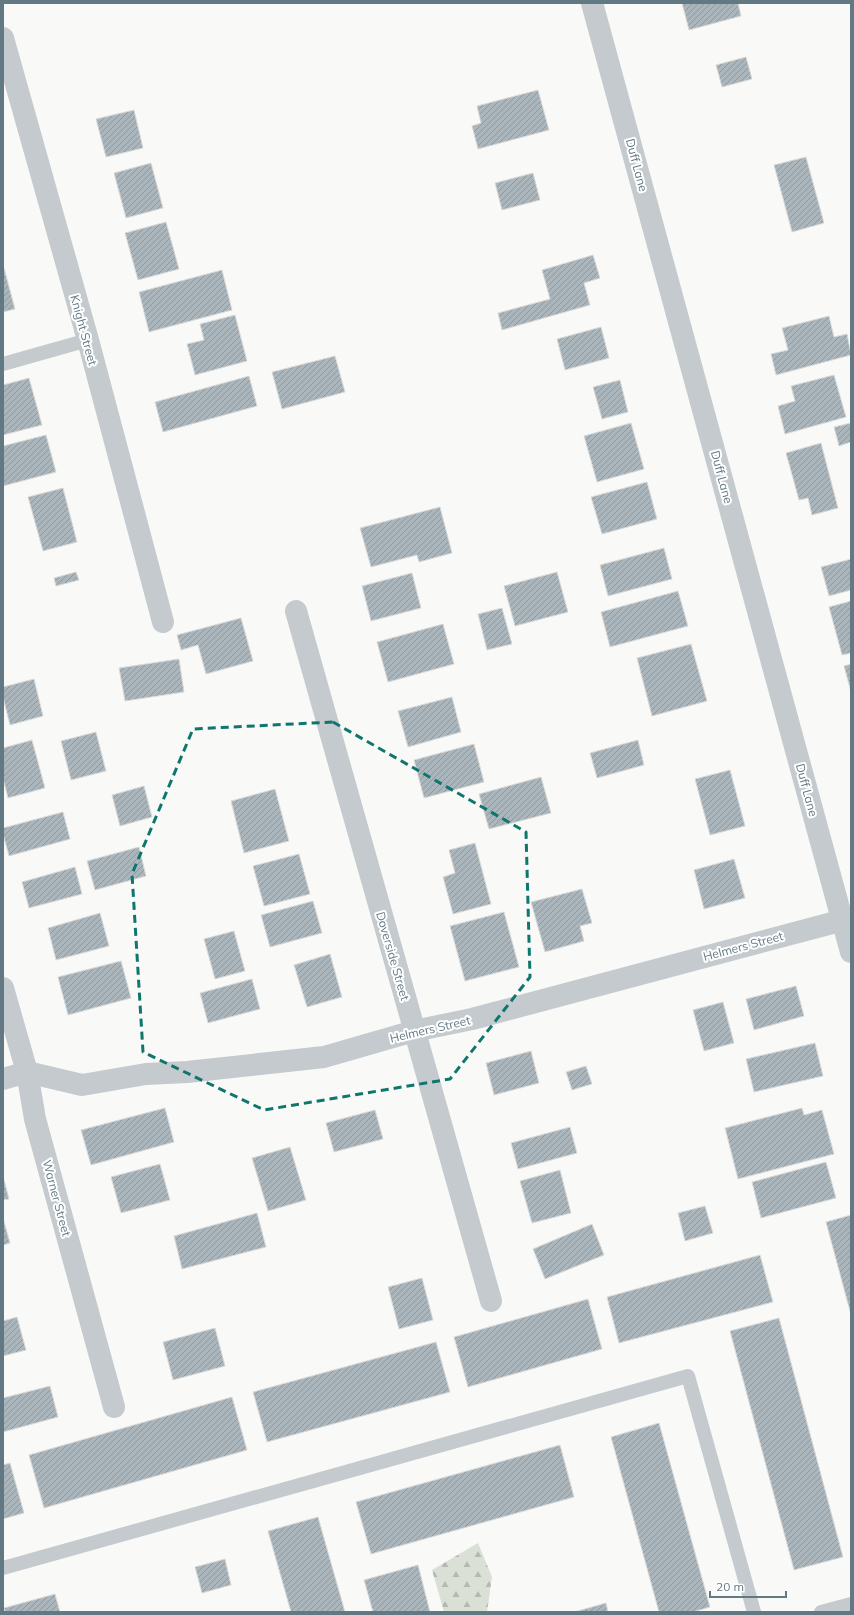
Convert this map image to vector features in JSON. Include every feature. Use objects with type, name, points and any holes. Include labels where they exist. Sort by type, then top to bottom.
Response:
[{"type":"street","name":"Duff Lane","points":[[592,3],[846,918],[851,952]]},
{"type":"street","name":"Knight Street","points":[[3,38],[88,340],[163,622]]},
{"type":"street","name":"Doverside Street","points":[[296,611],[491,1301]]},
{"type":"street","name":"Helmers Street","points":[[3,1079],[27,1072],[82,1085],[146,1074],[187,1072],[324,1057],[414,1031],[472,1019],[846,918]]},
{"type":"street","name":"Warner Street","points":[[3,988],[27,1072],[35,1119],[114,1407]]},
{"type":"lane","points":[[3,364],[88,340]]},
{"type":"lane","points":[[3,1568],[688,1376],[754,1612]]},
{"type":"lane","points":[[821,1612],[851,1604]]},
{"type":"highlighted area","points":[[333,722],[526,832],[530,977],[450,1079],[264,1110],[143,1052],[132,874],[193,729]]},
{"type":"green space","points":[[478,1543],[492,1577],[487,1612],[444,1612],[432,1570]]},
{"type":"building","points":[[682,3],[738,3],[741,16],[689,30]]},
{"type":"building","points":[[746,57],[752,79],[722,87],[716,65]]},
{"type":"building","points":[[538,90],[549,130],[478,149],[472,126],[481,123],[477,106]]},
{"type":"building","points":[[134,110],[143,148],[106,157],[96,119]]},
{"type":"building","points":[[806,157],[824,223],[792,232],[774,165]]},
{"type":"building","points":[[151,163],[163,208],[126,218],[114,173]]},
{"type":"building","points":[[533,173],[540,200],[502,210],[495,183]]},
{"type":"building","points":[[166,222],[179,269],[138,280],[125,233]]},
{"type":"building","points":[[593,255],[600,278],[584,283],[590,305],[502,330],[498,313],[550,299],[542,270]]},
{"type":"building","points":[[4,268],[15,309],[3,312],[3,269]]},
{"type":"building","points":[[222,270],[232,310],[149,332],[139,292]]},
{"type":"building","points":[[235,315],[247,361],[195,375],[187,344],[204,340],[200,324]]},
{"type":"building","points":[[829,316],[834,337],[847,334],[851,355],[776,375],[771,354],[788,350],[782,328]]},
{"type":"building","points":[[601,327],[609,358],[565,370],[557,339]]},
{"type":"building","points":[[335,356],[345,392],[282,409],[272,372]]},
{"type":"building","points":[[834,375],[846,417],[785,434],[778,406],[795,401],[791,386]]},
{"type":"building","points":[[249,376],[257,406],[163,432],[155,402]]},
{"type":"building","points":[[29,378],[42,425],[3,435],[3,385]]},
{"type":"building","points":[[620,380],[628,412],[602,419],[593,387]]},
{"type":"building","points":[[631,423],[644,469],[597,482],[584,436]]},
{"type":"building","points":[[851,423],[851,442],[839,446],[834,427]]},
{"type":"building","points":[[46,435],[56,472],[3,486],[3,446]]},
{"type":"building","points":[[821,443],[838,508],[812,515],[808,498],[799,500],[786,453]]},
{"type":"building","points":[[647,482],[657,519],[602,534],[591,497]]},
{"type":"building","points":[[63,488],[77,542],[43,551],[28,497]]},
{"type":"building","points":[[440,507],[452,553],[419,562],[417,555],[371,567],[360,528]]},
{"type":"building","points":[[664,548],[672,579],[608,596],[600,565]]},
{"type":"building","points":[[851,559],[851,590],[829,596],[821,567]]},
{"type":"building","points":[[76,572],[79,580],[56,586],[54,578]]},
{"type":"building","points":[[557,572],[568,612],[515,626],[504,586]]},
{"type":"building","points":[[412,573],[421,608],[371,621],[362,586]]},
{"type":"building","points":[[678,591],[688,626],[610,647],[601,612]]},
{"type":"building","points":[[851,601],[851,653],[842,655],[829,607]]},
{"type":"building","points":[[502,608],[512,644],[487,650],[478,614]]},
{"type":"building","points":[[241,618],[253,661],[206,674],[198,645],[181,650],[177,635]]},
{"type":"building","points":[[443,624],[454,664],[388,682],[377,642]]},
{"type":"building","points":[[691,644],[707,701],[652,716],[637,658]]},
{"type":"building","points":[[179,659],[184,692],[125,701],[119,668]]},
{"type":"building","points":[[851,664],[851,692],[844,666]]},
{"type":"building","points":[[34,679],[43,716],[10,725],[3,697],[3,687]]},
{"type":"building","points":[[452,697],[461,732],[408,747],[398,711]]},
{"type":"building","points":[[96,732],[106,771],[71,780],[61,741]]},
{"type":"building","points":[[32,740],[45,788],[8,798],[3,778],[3,748]]},
{"type":"building","points":[[638,740],[644,765],[597,778],[590,753]]},
{"type":"building","points":[[474,744],[484,782],[424,798],[414,760]]},
{"type":"building","points":[[730,770],[745,826],[710,835],[695,779]]},
{"type":"building","points":[[541,777],[551,813],[489,829],[479,794]]},
{"type":"building","points":[[144,786],[152,817],[120,826],[112,795]]},
{"type":"building","points":[[275,789],[289,841],[244,853],[231,801]]},
{"type":"building","points":[[63,812],[70,839],[9,856],[3,834],[3,828]]},
{"type":"building","points":[[475,843],[491,904],[453,914],[443,877],[455,873],[449,850]]},
{"type":"building","points":[[139,847],[146,876],[95,890],[87,861]]},
{"type":"building","points":[[299,854],[310,894],[264,906],[253,866]]},
{"type":"building","points":[[734,859],[745,898],[704,909],[694,870]]},
{"type":"building","points":[[75,867],[82,894],[29,908],[22,882]]},
{"type":"building","points":[[582,889],[592,923],[580,926],[584,941],[545,952],[531,902]]},
{"type":"building","points":[[313,901],[322,933],[270,947],[261,915]]},
{"type":"building","points":[[504,912],[519,967],[465,981],[450,926]]},
{"type":"building","points":[[100,913],[109,946],[56,960],[48,928]]},
{"type":"building","points":[[234,931],[245,971],[215,979],[204,939]]},
{"type":"building","points":[[330,954],[342,997],[307,1007],[294,965]]},
{"type":"building","points":[[121,961],[131,998],[68,1015],[58,977]]},
{"type":"building","points":[[252,979],[260,1009],[208,1023],[200,993]]},
{"type":"building","points":[[796,986],[804,1016],[754,1030],[746,999]]},
{"type":"building","points":[[723,1002],[734,1043],[704,1051],[693,1010]]},
{"type":"building","points":[[815,1043],[823,1076],[754,1092],[746,1059]]},
{"type":"building","points":[[531,1051],[539,1083],[494,1095],[486,1063]]},
{"type":"building","points":[[586,1066],[592,1084],[572,1090],[566,1072]]},
{"type":"building","points":[[165,1108],[174,1142],[91,1165],[81,1130]]},
{"type":"building","points":[[802,1108],[804,1115],[822,1110],[834,1154],[738,1179],[725,1128]]},
{"type":"building","points":[[375,1110],[383,1139],[334,1152],[326,1123]]},
{"type":"building","points":[[570,1127],[577,1153],[518,1169],[511,1143]]},
{"type":"building","points":[[290,1147],[306,1200],[268,1211],[252,1158]]},
{"type":"building","points":[[826,1162],[836,1198],[761,1218],[752,1182]]},
{"type":"building","points":[[160,1164],[170,1200],[121,1213],[111,1177]]},
{"type":"building","points":[[560,1170],[571,1213],[532,1223],[520,1181]]},
{"type":"building","points":[[3,1176],[9,1199],[3,1200]]},
{"type":"building","points":[[705,1206],[713,1233],[685,1241],[678,1213]]},
{"type":"building","points":[[257,1213],[266,1247],[182,1269],[174,1236]]},
{"type":"building","points":[[851,1215],[851,1315],[826,1222]]},
{"type":"building","points":[[3,1218],[10,1243],[3,1245]]},
{"type":"building","points":[[592,1224],[604,1255],[545,1279],[533,1249]]},
{"type":"building","points":[[760,1255],[773,1302],[619,1343],[607,1297]]},
{"type":"building","points":[[422,1278],[433,1320],[399,1329],[388,1287]]},
{"type":"building","points":[[588,1299],[602,1349],[468,1387],[454,1337]]},
{"type":"building","points":[[17,1317],[26,1350],[3,1356],[3,1321]]},
{"type":"building","points":[[779,1318],[843,1557],[794,1570],[730,1331]]},
{"type":"building","points":[[215,1328],[225,1366],[173,1380],[163,1342]]},
{"type":"building","points":[[436,1342],[450,1392],[267,1442],[253,1392]]},
{"type":"building","points":[[50,1386],[58,1417],[3,1432],[3,1398]]},
{"type":"building","points":[[232,1397],[247,1450],[44,1508],[29,1455]]},
{"type":"building","points":[[659,1423],[710,1607],[693,1612],[659,1612],[611,1437]]},
{"type":"building","points":[[560,1445],[574,1497],[371,1554],[356,1502]]},
{"type":"building","points":[[10,1463],[24,1513],[3,1519],[3,1465]]},
{"type":"building","points":[[318,1517],[345,1612],[291,1612],[268,1531]]},
{"type":"building","points":[[225,1559],[231,1585],[202,1593],[195,1567]]},
{"type":"building","points":[[418,1565],[430,1612],[373,1612],[364,1580]]},
{"type":"building","points":[[55,1594],[60,1612],[5,1612],[4,1608]]},
{"type":"building","points":[[606,1603],[608,1612],[574,1612]]}]
